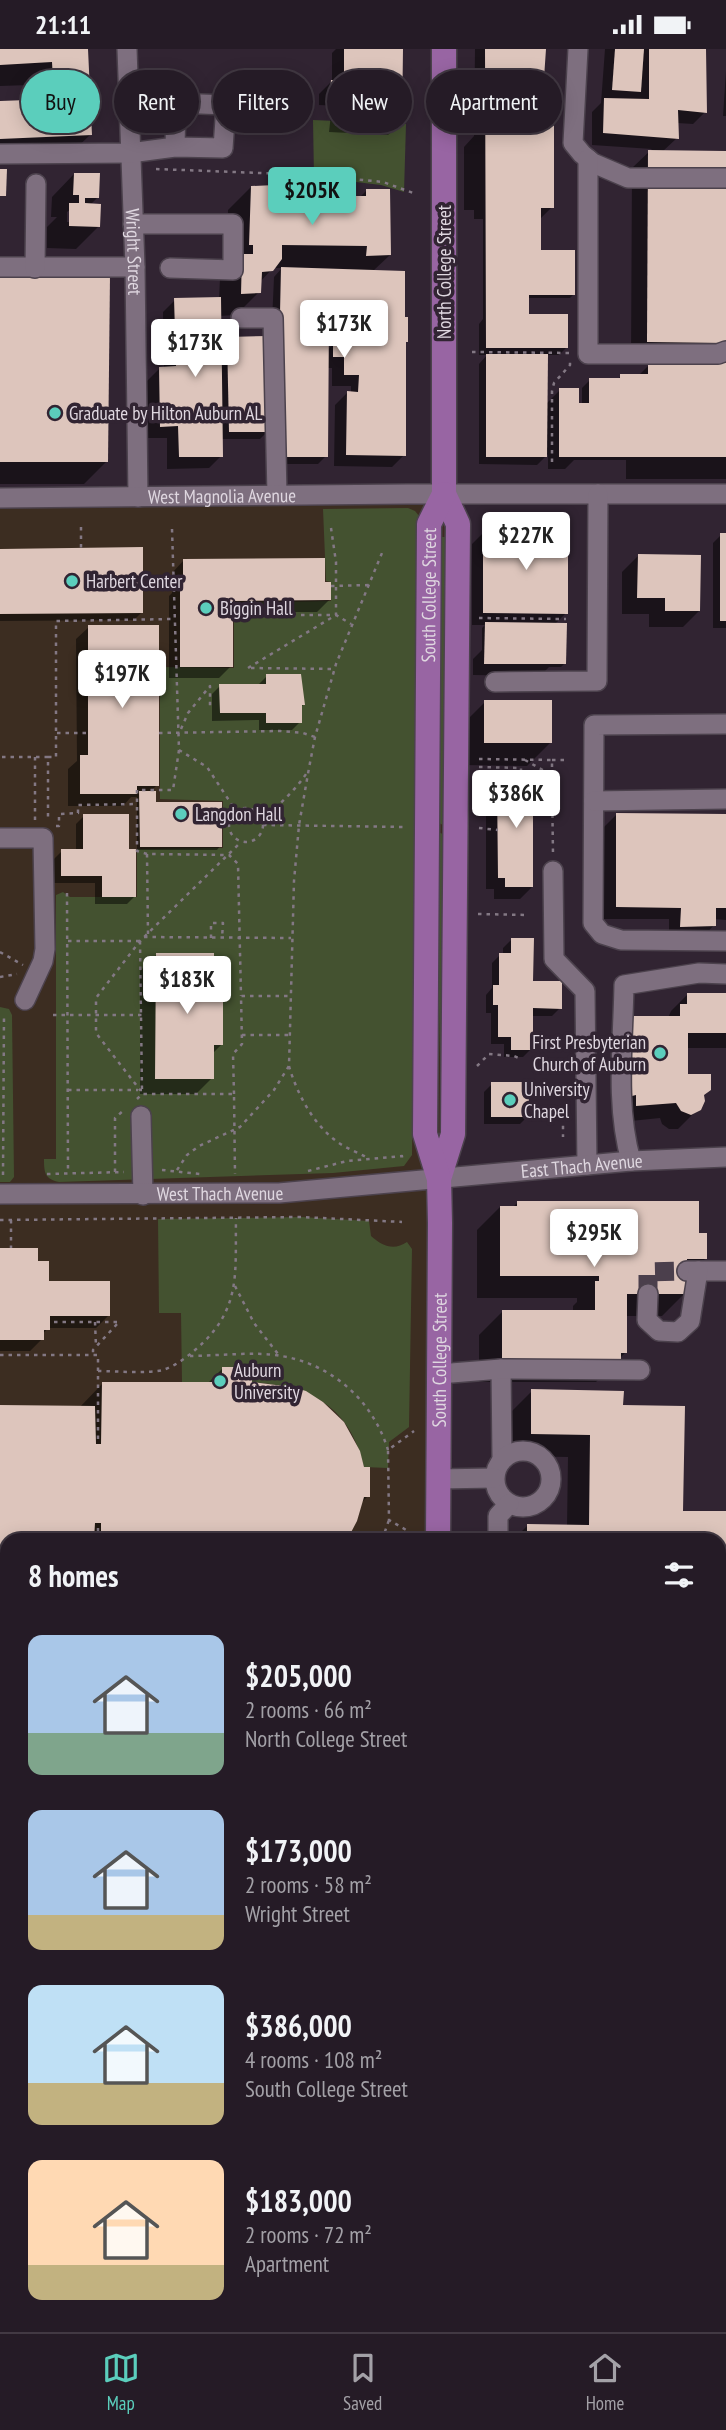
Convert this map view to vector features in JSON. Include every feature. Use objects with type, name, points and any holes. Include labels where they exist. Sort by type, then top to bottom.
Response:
[{"type":"main road","name":"North College Street","points":[[444,49],[444,494]]},
{"type":"main road","name":"South College Street","points":[[438,1533],[441,1275],[439,1179],[425,1135],[426,827],[429,524],[444,494]]},
{"type":"street","name":"Wright Street","points":[[127,49],[135,267],[138,497]]},
{"type":"street","points":[[578,49],[573,143],[588,159],[628,178],[726,178]]},
{"type":"street","points":[[0,154],[130,153],[175,147]]},
{"type":"street","points":[[588,159],[588,354],[718,354],[726,351]]},
{"type":"street","points":[[35,268],[36,184]]},
{"type":"street","points":[[133,224],[233,224],[233,270],[170,268]]},
{"type":"street","points":[[0,267],[135,267]]},
{"type":"street","points":[[242,318],[273,318],[277,495]]},
{"type":"street","points":[[495,682],[597,681],[598,494]]},
{"type":"street","name":"West Magnolia Avenue","points":[[0,498],[726,494]]},
{"type":"street","points":[[726,724],[594,725],[593,923],[602,934],[621,940],[726,941]]},
{"type":"street","points":[[594,801],[726,800]]},
{"type":"street","points":[[0,838],[43,838],[45,949],[43,961],[25,1000]]},
{"type":"street","points":[[553,871],[554,959],[585,991],[587,1165]]},
{"type":"street","points":[[631,1161],[624,1137],[622,1103],[624,985],[699,974],[726,974]]},
{"type":"street","points":[[133,1109],[143,1171],[143,1195]]},
{"type":"street","name":"East Thach Avenue","points":[[439,1179],[631,1161],[726,1157]]},
{"type":"street","name":"West Thach Avenue","points":[[2,1180],[33,1195],[143,1195],[279,1193],[439,1179]]},
{"type":"street","points":[[648,1294],[647,1320],[659,1331],[678,1332],[690,1321],[692,1271],[726,1271]]},
{"type":"street","points":[[439,1374],[501,1369],[640,1370]]},
{"type":"street","points":[[501,1369],[507,1455]]},
{"type":"street","points":[[522,1450],[534,1452],[544,1458],[552,1479],[549,1491],[542,1500],[532,1506],[520,1507],[509,1504],[501,1497],[494,1478],[496,1468],[507,1455],[522,1450]]},
{"type":"street","points":[[438,1479],[494,1478]]},
{"type":"street","points":[[498,1533],[498,1516],[509,1504]]},
{"type":"path","points":[[152,169],[313,174],[383,182],[416,194]]},
{"type":"path","points":[[472,352],[570,352],[570,365],[554,383],[552,391],[552,461]]},
{"type":"path","points":[[81,527],[81,548]]},
{"type":"path","points":[[331,528],[336,562],[333,586],[336,615]]},
{"type":"path","points":[[172,529],[179,750],[173,790],[137,790],[138,851],[147,854],[229,855],[238,864],[242,1044],[233,1054],[235,1174],[224,1174]]},
{"type":"path","points":[[370,1159],[338,1142],[322,1127],[299,1093],[289,1066],[291,938],[299,825],[315,737],[351,624],[382,553]]},
{"type":"path","points":[[333,586],[370,585]]},
{"type":"path","points":[[81,613],[81,621]]},
{"type":"path","points":[[233,615],[336,615],[351,624]]},
{"type":"path","points":[[335,669],[248,667],[336,615]]},
{"type":"path","points":[[479,618],[566,619]]},
{"type":"path","points":[[2,757],[57,757],[55,621],[175,619]]},
{"type":"path","points":[[179,732],[188,713],[210,686],[210,709]]},
{"type":"path","points":[[159,733],[280,731],[315,737]]},
{"type":"path","points":[[57,733],[88,733]]},
{"type":"path","points":[[179,750],[207,767],[236,811]]},
{"type":"path","points":[[35,757],[35,827]]},
{"type":"path","points":[[48,757],[48,827],[59,826],[59,814],[78,813],[78,805],[137,804]]},
{"type":"path","points":[[479,759],[568,760]]},
{"type":"path","points":[[525,759],[546,772],[552,786]]},
{"type":"path","points":[[552,759],[553,871]]},
{"type":"path","points":[[479,767],[521,768],[521,773]]},
{"type":"path","points":[[262,819],[301,782],[309,768]]},
{"type":"path","points":[[253,809],[262,819],[261,834],[257,838],[241,842],[232,835],[229,825],[236,811],[253,809]]},
{"type":"path","points":[[263,825],[402,827]]},
{"type":"path","points":[[479,828],[498,830]]},
{"type":"path","points":[[141,1091],[96,1033],[96,998],[140,941],[241,842]]},
{"type":"path","points":[[147,854],[148,934]]},
{"type":"path","points":[[67,893],[68,1173]]},
{"type":"path","points":[[478,914],[529,915]]},
{"type":"path","points":[[211,938],[211,923],[222,923],[222,938]]},
{"type":"path","points":[[144,937],[291,938]]},
{"type":"path","points":[[68,941],[140,941]]},
{"type":"path","points":[[116,1172],[115,1118],[133,1109],[141,1091],[140,941]]},
{"type":"path","points":[[0,952],[26,967]]},
{"type":"path","points":[[241,996],[290,996]]},
{"type":"path","points":[[2,1180],[3,1015]]},
{"type":"path","points":[[53,1015],[142,1015]]},
{"type":"path","points":[[242,1035],[290,1035]]},
{"type":"path","points":[[477,1066],[489,1054],[520,1059]]},
{"type":"path","points":[[177,1170],[187,1155],[199,1146],[235,1129],[250,1118],[274,1090],[289,1066]]},
{"type":"path","points":[[68,1090],[234,1094]]},
{"type":"path","points":[[558,1110],[563,1120],[563,1137]]},
{"type":"path","points":[[301,1173],[347,1161],[402,1158]]},
{"type":"path","points":[[0,1167],[2,1180]]},
{"type":"path","points":[[47,1174],[177,1170],[202,1174]]},
{"type":"path","points":[[0,1220],[301,1217],[402,1222]]},
{"type":"path","points":[[98,1371],[160,1371],[188,1356],[210,1337],[226,1312],[235,1286],[236,1218]]},
{"type":"path","points":[[11,1220],[11,1248]]},
{"type":"path","points":[[235,1286],[254,1323],[280,1355]]},
{"type":"path","points":[[54,1322],[119,1322],[93,1355]]},
{"type":"path","points":[[95,1322],[96,1348]]},
{"type":"path","points":[[0,1355],[98,1355],[98,1444]]},
{"type":"path","points":[[188,1356],[280,1355],[323,1370],[355,1393],[377,1423],[388,1450],[389,1520],[384,1533]]},
{"type":"path","points":[[388,1450],[414,1431]]},
{"type":"path","points":[[389,1520],[411,1533]]},
{"type":"path","points":[[98,1523],[98,1533]]},
{"type":"shaded area","name":"Auburn University","points":[[444,494],[458,524],[438,1533],[0,1533],[0,498]]},
{"type":"green space","points":[[313,120],[327,121],[327,133],[406,133],[404,192],[381,185],[314,177]]},
{"type":"green space","points":[[408,508],[420,517],[412,1155],[404,1166],[333,1173],[59,1182],[51,1179],[45,1172],[44,1159],[56,1159],[56,895],[63,892],[70,897],[137,897],[137,849],[223,848],[223,801],[160,799],[160,667],[234,668],[234,603],[331,601],[331,582],[326,581],[323,509]]},
{"type":"green space","points":[[437,537],[445,537],[445,826],[437,822]]},
{"type":"green space","points":[[436,831],[445,835],[441,1119]]},
{"type":"green space","points":[[0,1007],[9,1009],[12,1015],[14,1177],[10,1182],[0,1182]]},
{"type":"green space","points":[[301,1217],[369,1221],[371,1236],[379,1242],[393,1247],[407,1242],[412,1249],[409,1427],[389,1442],[388,1468],[364,1467],[358,1446],[349,1429],[325,1403],[292,1388],[252,1382],[251,1367],[222,1367],[222,1382],[182,1382],[181,1313],[159,1313],[158,1219]]},
{"type":"building","points":[[0,49],[88,49],[89,70],[52,70],[52,62],[0,65]]},
{"type":"building","points":[[344,49],[403,49],[403,70],[344,70]]},
{"type":"building","points":[[485,49],[546,49],[545,70],[485,70]]},
{"type":"building","points":[[615,49],[644,49],[641,92],[612,90]]},
{"type":"building","points":[[649,49],[706,49],[707,113],[678,110],[679,139],[603,133],[604,98],[649,99]]},
{"type":"building","points":[[21,100],[21,133],[92,135],[0,139],[0,101]]},
{"type":"building","points":[[485,133],[554,133],[554,208],[541,208],[541,250],[575,250],[575,295],[529,295],[529,314],[568,314],[568,348],[486,348]]},
{"type":"building","points":[[648,150],[726,151],[726,343],[647,342]]},
{"type":"building","points":[[0,169],[7,169],[6,196],[0,196]]},
{"type":"building","points":[[74,173],[100,173],[99,198],[85,198],[85,203],[101,204],[100,227],[69,226],[69,203],[79,203],[79,195],[73,195]]},
{"type":"building","points":[[275,185],[275,196],[366,196],[366,189],[390,189],[391,255],[366,256],[367,246],[282,245],[282,259],[273,271],[262,272],[261,293],[241,294],[242,254],[253,254],[253,245],[249,245],[251,186]]},
{"type":"building","points":[[281,267],[405,271],[405,317],[408,317],[406,456],[346,455],[347,391],[358,392],[359,375],[344,375],[344,357],[333,357],[333,342],[358,342],[358,317],[329,317],[328,457],[282,457]]},
{"type":"building","name":"Graduate by Hilton Auburn AL","points":[[0,272],[110,275],[108,462],[0,462]]},
{"type":"building","points":[[221,297],[223,457],[179,457],[178,426],[160,427],[159,367],[176,366],[174,298]]},
{"type":"building","points":[[268,336],[270,432],[229,432],[227,337]]},
{"type":"building","points":[[486,354],[548,354],[547,457],[486,457]]},
{"type":"building","points":[[648,363],[726,363],[726,457],[559,457],[559,388],[579,388],[579,403],[589,403],[589,378],[648,374]]},
{"type":"building","points":[[483,530],[568,531],[568,614],[483,613]]},
{"type":"building","points":[[720,533],[726,533],[726,621],[720,621]]},
{"type":"building","name":"Harbert Center","points":[[143,547],[143,613],[0,614],[0,549]]},
{"type":"building","points":[[638,554],[701,555],[700,611],[665,611],[665,598],[637,598]]},
{"type":"building","name":"Biggin Hall","points":[[325,558],[325,582],[331,582],[331,600],[233,601],[233,667],[180,667],[180,582],[183,582],[183,559]]},
{"type":"building","points":[[485,622],[567,623],[566,664],[484,664]]},
{"type":"building","points":[[88,625],[159,625],[159,786],[137,786],[137,794],[80,794],[80,755],[88,755]]},
{"type":"building","points":[[266,674],[301,674],[305,705],[302,705],[302,723],[266,723],[266,713],[220,713],[219,684],[266,684]]},
{"type":"building","points":[[484,700],[552,700],[552,743],[484,743]]},
{"type":"building","points":[[504,773],[533,773],[533,887],[505,887],[505,878],[498,878],[497,785],[504,785]]},
{"type":"building","name":"Langdon Hall","points":[[139,791],[156,791],[156,802],[222,802],[222,847],[140,847]]},
{"type":"building","points":[[616,813],[726,814],[726,908],[716,908],[716,926],[680,927],[681,908],[616,907]]},
{"type":"building","points":[[83,814],[129,814],[129,849],[136,849],[136,897],[102,897],[102,876],[61,876],[61,849],[83,849]]},
{"type":"building","points":[[511,938],[534,938],[533,981],[562,981],[562,1009],[533,1008],[533,1050],[511,1050],[511,1037],[498,1037],[498,1005],[493,1005],[493,985],[499,985],[499,953],[511,953]]},
{"type":"building","points":[[156,953],[214,953],[214,985],[223,985],[223,1045],[214,1045],[214,1079],[155,1079]]},
{"type":"building","name":"First Presbyterian Church of Auburn","points":[[687,993],[726,993],[726,1033],[688,1033],[688,1074],[711,1074],[711,1090],[704,1095],[705,1101],[701,1110],[691,1115],[681,1111],[676,1103],[636,1106],[636,1095],[632,1096],[632,1016],[680,1016],[680,1004],[687,1004]]},
{"type":"building","name":"University Chapel","points":[[491,1082],[529,1082],[529,1117],[491,1117]]},
{"type":"building","points":[[517,1201],[699,1201],[699,1233],[707,1233],[707,1259],[687,1259],[687,1294],[627,1294],[627,1353],[621,1353],[621,1360],[502,1360],[502,1310],[595,1310],[595,1281],[599,1281],[599,1276],[500,1276],[500,1206],[517,1206]]},
{"type":"building","points":[[0,1248],[38,1248],[38,1261],[49,1261],[49,1281],[110,1281],[110,1316],[50,1316],[50,1330],[44,1330],[44,1340],[0,1340]]},
{"type":"building","points":[[222,1367],[251,1367],[252,1382],[306,1391],[323,1402],[344,1422],[360,1451],[364,1467],[370,1467],[370,1497],[364,1497],[351,1533],[101,1533],[101,1523],[95,1523],[94,1533],[0,1533],[0,1405],[95,1406],[96,1444],[101,1444],[102,1382],[222,1382]]},
{"type":"building","points":[[531,1389],[624,1391],[623,1405],[685,1406],[683,1511],[726,1511],[726,1533],[527,1533],[527,1524],[589,1525],[590,1435],[531,1434]]},
{"type":"tunnel","points":[[648,1294],[648,1272],[687,1271]]},
{"type":"place","name":"Graduate by Hilton Auburn AL","points":[[55,413]]},
{"type":"place","name":"Harbert Center","points":[[72,581]]},
{"type":"place","name":"Biggin Hall","points":[[206,608]]},
{"type":"place","name":"Langdon Hall","points":[[181,814]]},
{"type":"place","name":"First Presbyterian Church of Auburn","points":[[660,1053]]},
{"type":"place","name":"University Chapel","points":[[510,1100]]},
{"type":"place","name":"Auburn University","points":[[220,1381]]}]
